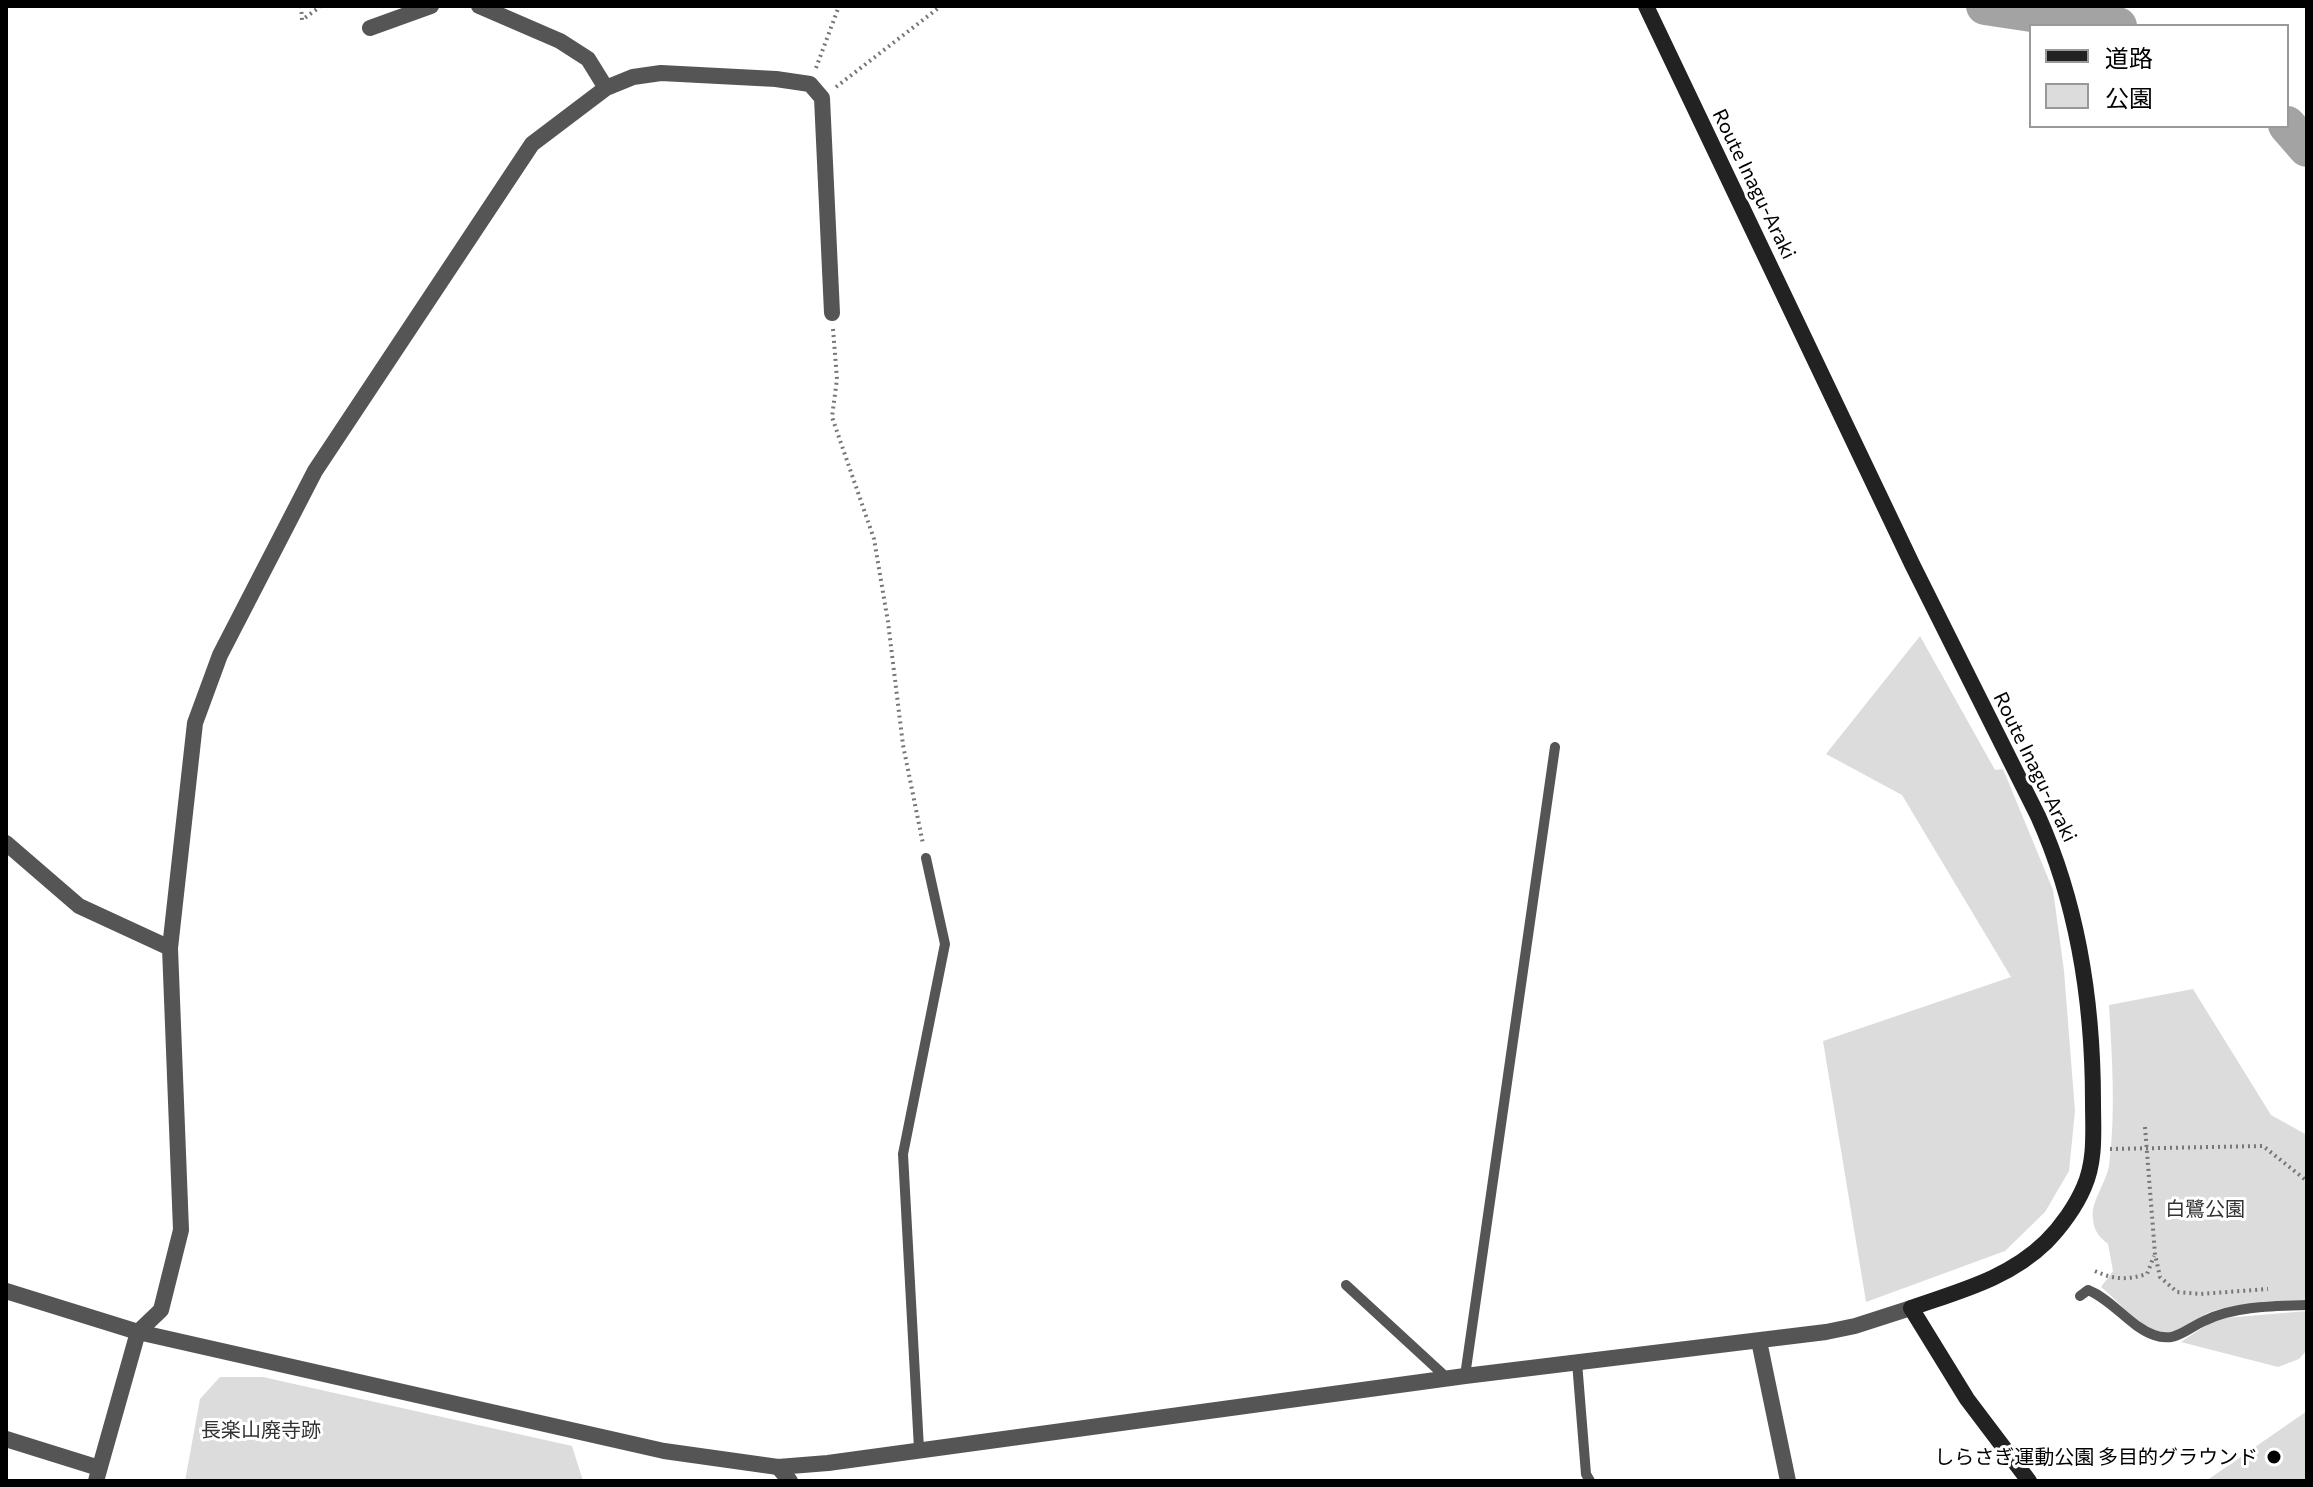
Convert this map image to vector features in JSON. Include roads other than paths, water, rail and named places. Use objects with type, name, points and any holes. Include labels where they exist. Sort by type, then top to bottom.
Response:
[{"type":"main road","name":"Route Inagu-Araki","points":[[1646,6],[1912,564],[2038,816],[2057,858],[2073,911],[2088,996],[2093,1059],[2092,1159],[2085,1186],[2049,1240],[2025,1260],[1994,1279],[1911,1308]]},
{"type":"main road","points":[[1911,1308],[1967,1399],[2029,1481]]},
{"type":"street","points":[[370,28],[431,6]]},
{"type":"street","points":[[479,6],[560,41],[588,59],[606,88]]},
{"type":"street","points":[[6,1439],[98,1475],[138,1332],[161,1310],[181,1230],[170,948],[195,723],[220,655],[315,471],[532,144],[606,88],[633,77],[661,73],[776,79],[810,84],[822,98],[832,313]]},
{"type":"street","points":[[6,843],[79,906],[170,948]]},
{"type":"street","points":[[6,1291],[138,1332],[664,1451],[778,1467],[828,1463],[1447,1378],[1759,1341],[1855,1326],[1911,1308]]},
{"type":"street","points":[[1759,1341],[1788,1481]]},
{"type":"street","points":[[778,1467],[790,1481]]},
{"type":"lane","points":[[1465,1376],[1555,747]]},
{"type":"lane","points":[[919,1449],[903,1154],[945,944],[926,858]]},
{"type":"lane","points":[[1346,1285],[1447,1378]]},
{"type":"lane","points":[[2080,1296],[2088,1290],[2101,1295],[2146,1331],[2167,1338],[2179,1337],[2205,1320],[2231,1313],[2307,1305]]},
{"type":"lane","points":[[1577,1362],[1586,1474],[1590,1481]]},
{"type":"waterway","points":[[1985,6],[2105,24]]},
{"type":"waterway","points":[[2289,127],[2307,148]]},
{"type":"place","name":"しらさぎ運動公園 多目的グラウンド","points":[[2274,1457]]},
{"type":"park label","name":"白鷺公園","points":[[2205,1209]]},
{"type":"park label","name":"長楽山廃寺跡","points":[[261,1430]]}]
